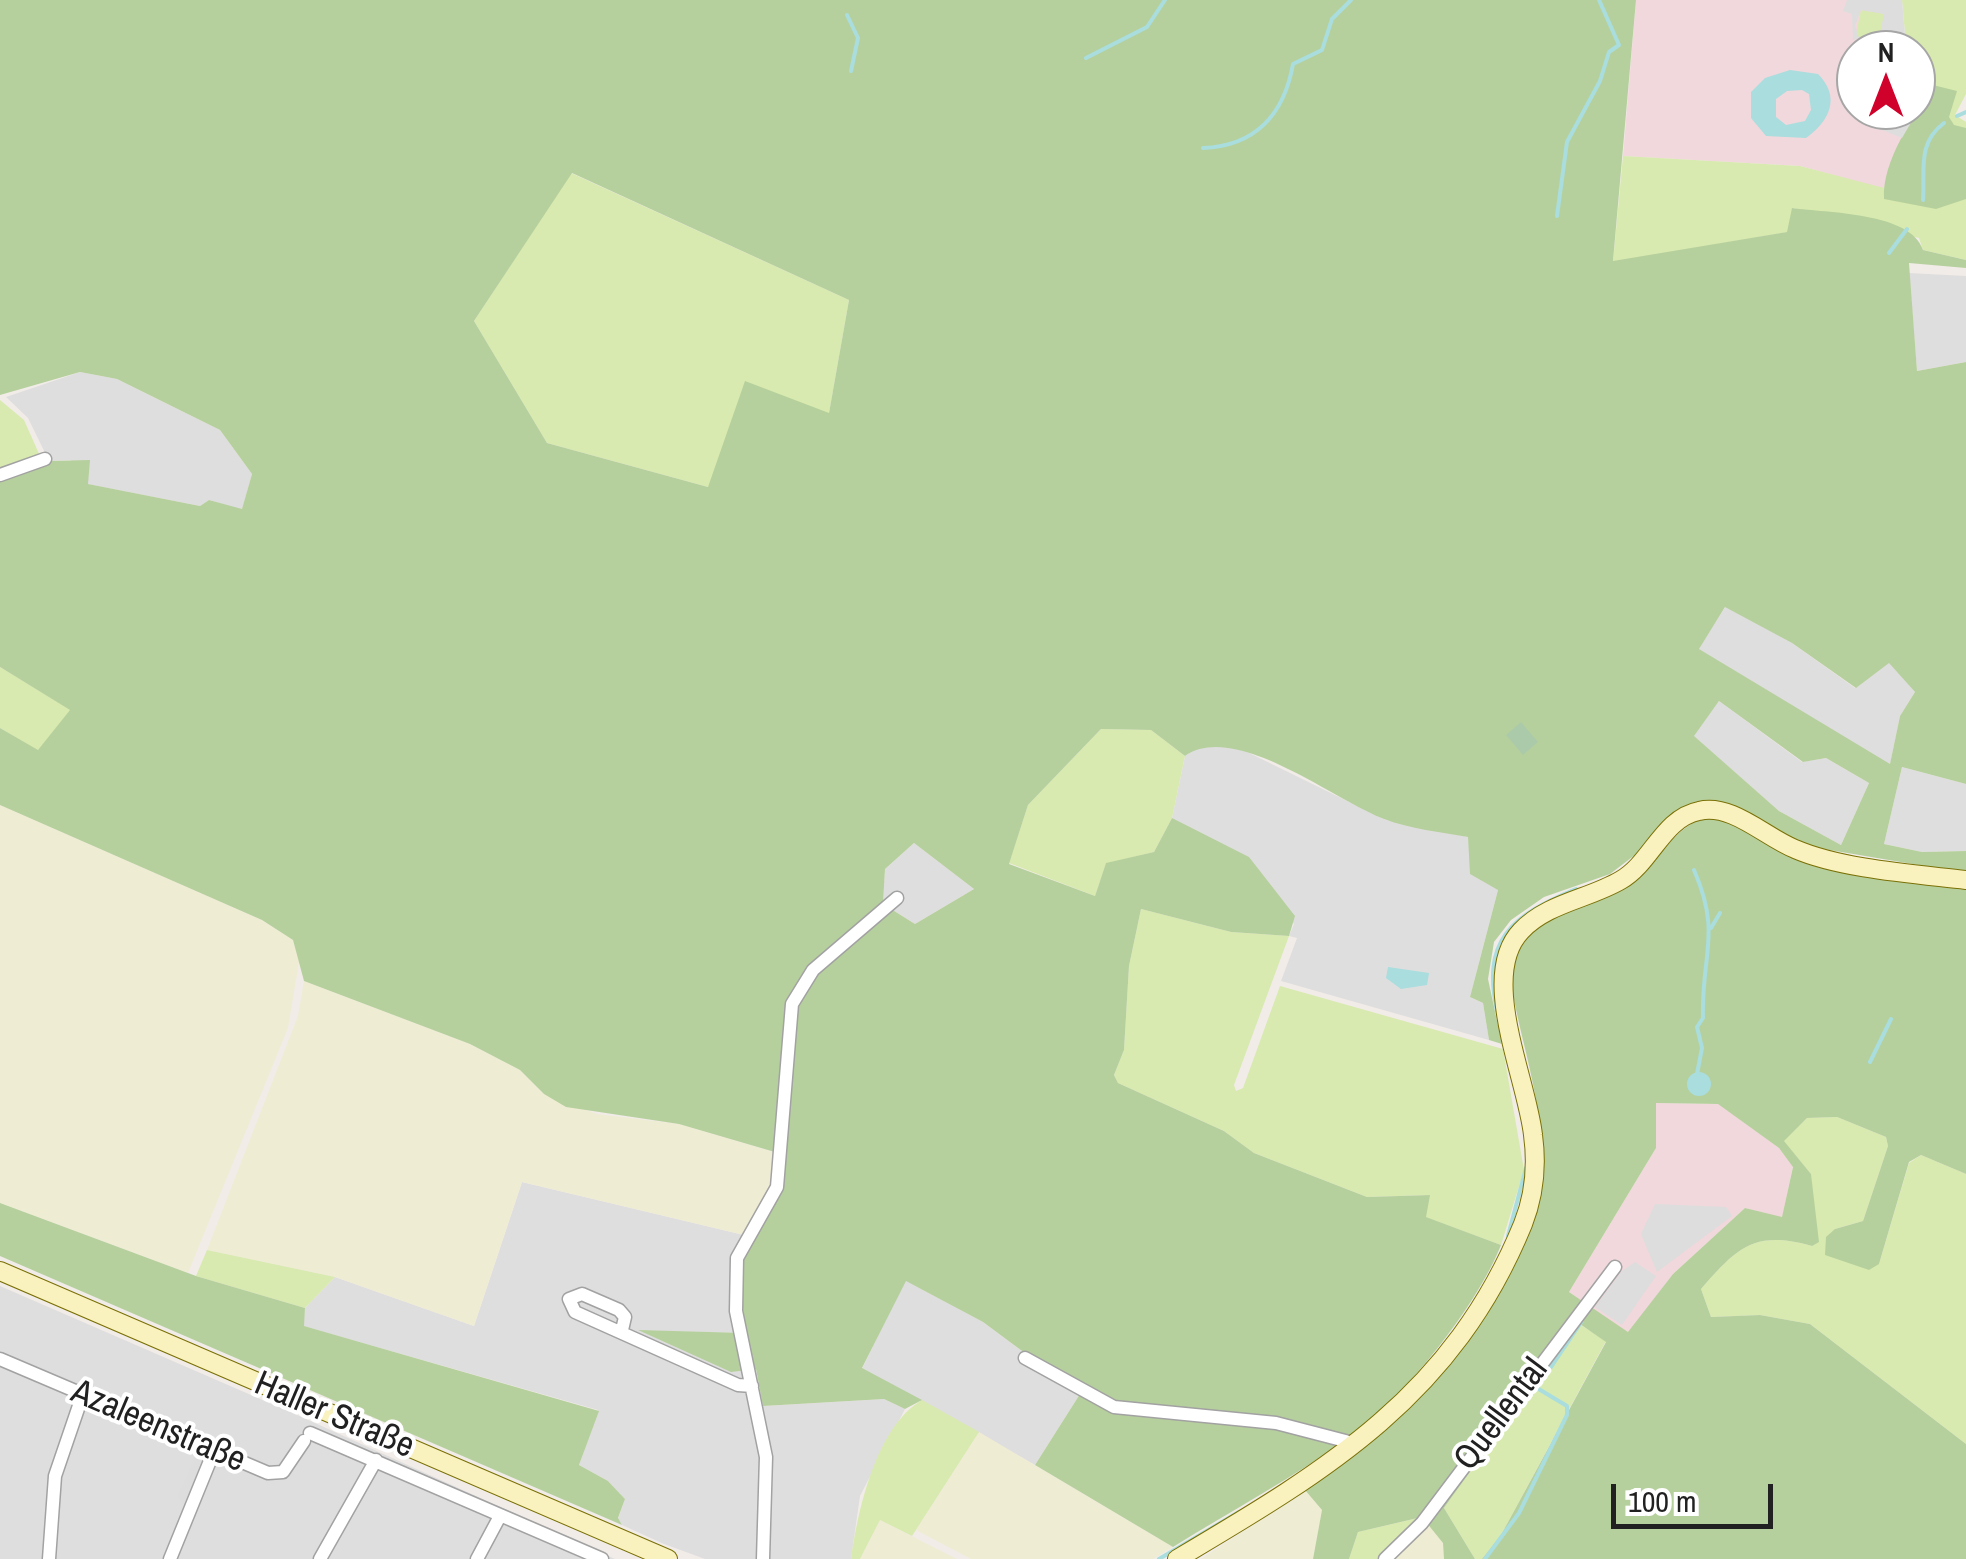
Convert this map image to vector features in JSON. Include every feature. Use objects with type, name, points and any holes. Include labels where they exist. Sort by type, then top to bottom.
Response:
[{"type":"main road","points":[[1178,1559],[1357,1444],[1421,1384],[1464,1332],[1492,1289],[1524,1220],[1534,1176],[1534,1135],[1502,979],[1510,944],[1522,929],[1546,913],[1626,878],[1670,828],[1699,810],[1726,812],[1799,851],[1966,880]]},
{"type":"main road","name":"Haller Straße","points":[[0,1272],[668,1559]]},
{"type":"street","points":[[0,476],[45,459]]},
{"type":"street","points":[[764,1559],[766,1457],[736,1312],[735,1273],[741,1247],[777,1187],[792,1004],[824,959],[897,898]]},
{"type":"street","name":"Quellental","points":[[1385,1559],[1422,1523],[1615,1267]]},
{"type":"street","points":[[622,1330],[738,1385],[752,1386]]},
{"type":"street","name":"Azaleenstraße","points":[[0,1358],[276,1474],[289,1466],[307,1437],[376,1460]]},
{"type":"street","points":[[1024,1358],[1114,1407],[1276,1423],[1357,1444]]},
{"type":"street","points":[[49,1559],[55,1476],[83,1394]]},
{"type":"street","points":[[170,1559],[214,1451]]},
{"type":"street","points":[[320,1559],[376,1460],[602,1559]]},
{"type":"street","points":[[477,1559],[500,1516]]},
{"type":"shaded area","points":[[1636,0],[1902,0],[1893,30],[1836,30],[1836,130],[1906,130],[1884,189],[1800,166],[1623,156]]},
{"type":"shaded area","points":[[1847,0],[1902,0],[1905,30],[1881,30],[1884,14],[1861,10],[1856,30],[1853,30],[1852,14],[1843,11]]},
{"type":"shaded area","points":[[1882,130],[1907,130],[1902,138]]},
{"type":"shaded area","points":[[1909,273],[1966,276],[1966,362],[1917,371]]},
{"type":"shaded area","points":[[80,372],[117,379],[220,430],[252,474],[242,510],[209,500],[200,506],[87,484],[71,460],[49,461],[28,418],[6,397]]},
{"type":"shaded area","points":[[1726,606],[1792,643],[1855,688],[1889,662],[1915,692],[1900,716],[1890,765],[1698,649]]},
{"type":"shaded area","points":[[1719,701],[1802,762],[1826,758],[1869,783],[1841,845],[1779,811],[1693,736]]},
{"type":"shaded area","points":[[1200,746],[1235,746],[1386,820],[1469,837],[1498,890],[1470,997],[1483,1003],[1489,1040],[1281,981],[1297,938],[1289,936],[1294,924],[1172,818],[1185,756]]},
{"type":"shaded area","points":[[1902,767],[1966,784],[1966,851],[1922,852],[1884,844]]},
{"type":"shaded area","points":[[0,805],[262,920],[293,940],[299,962],[288,1028],[188,1273],[0,1203]]},
{"type":"shaded area","points":[[914,843],[974,889],[915,924],[883,904],[885,869]]},
{"type":"shaded area","points":[[304,981],[470,1044],[520,1070],[544,1094],[597,1114],[679,1124],[777,1153],[775,1182],[744,1235],[522,1182],[474,1326],[335,1277],[207,1250],[298,1016]]},
{"type":"shaded area","points":[[1656,1103],[1719,1104],[1779,1148],[1793,1166],[1782,1218],[1745,1208],[1673,1274],[1629,1333],[1569,1292],[1656,1148]]},
{"type":"shaded area","points":[[522,1182],[744,1235],[750,1241],[745,1333],[641,1331],[756,1369],[763,1406],[884,1399],[905,1409],[860,1496],[851,1559],[705,1559],[664,1544],[622,1525],[618,1519],[625,1499],[608,1481],[579,1465],[598,1410],[303,1326],[305,1308],[335,1277],[474,1326]]},
{"type":"shaded area","points":[[1655,1204],[1726,1207],[1732,1216],[1657,1272],[1641,1234]]},
{"type":"shaded area","points":[[1635,1262],[1656,1276],[1622,1325],[1595,1307],[1622,1271]]},
{"type":"shaded area","points":[[905,1280],[983,1322],[1080,1394],[1035,1465],[862,1369]]},
{"type":"shaded area","points":[[0,1286],[304,1418],[615,1559],[0,1559]]},
{"type":"shaded area","points":[[979,1432],[1173,1547],[1153,1559],[971,1559],[916,1530]]},
{"type":"shaded area","points":[[198,1451],[204,1460],[185,1505],[178,1496]]},
{"type":"shaded area","points":[[1305,1490],[1322,1510],[1313,1559],[1201,1559]]},
{"type":"shaded area","points":[[880,1520],[957,1559],[860,1559]]},
{"type":"shaded area","points":[[1428,1522],[1443,1543],[1444,1559],[1392,1559]]},
{"type":"green space","points":[[0,0],[1636,0],[1613,261],[1787,232],[1792,208],[1886,221],[1915,237],[1923,250],[1966,260],[1966,268],[1909,263],[1917,371],[1966,362],[1966,784],[1902,767],[1884,844],[1922,852],[1966,851],[1966,873],[1800,845],[1723,805],[1644,848],[1610,874],[1544,897],[1511,920],[1494,942],[1488,979],[1502,1044],[1489,1040],[1483,1003],[1470,997],[1498,890],[1470,874],[1468,837],[1384,819],[1256,755],[1230,748],[1206,748],[1185,756],[1151,730],[1101,729],[1028,805],[1009,864],[1095,896],[1106,863],[1154,852],[1172,818],[1249,857],[1295,916],[1289,936],[1231,932],[1141,909],[1129,966],[1124,1050],[1114,1075],[1118,1083],[1224,1131],[1254,1153],[1367,1197],[1430,1195],[1426,1217],[1501,1245],[1475,1295],[1437,1349],[1371,1420],[1307,1466],[1173,1547],[1035,1465],[1080,1394],[983,1322],[906,1281],[862,1368],[922,1400],[905,1409],[884,1399],[763,1406],[756,1369],[731,1372],[638,1330],[745,1333],[740,1269],[750,1241],[778,1199],[785,1155],[679,1124],[566,1107],[544,1094],[520,1070],[470,1044],[304,981],[293,940],[262,920],[0,805],[0,728],[38,750],[70,710],[0,667],[0,479],[49,461],[90,460],[88,484],[200,506],[209,500],[242,509],[252,474],[220,430],[117,379],[80,372],[0,395]],"holes":[[[572,173],[849,300],[829,413],[745,381],[708,487],[547,443],[474,321]],[[1725,607],[1792,643],[1856,688],[1889,663],[1915,692],[1900,716],[1890,764],[1699,649]],[[1719,701],[1803,762],[1826,758],[1869,783],[1841,845],[1779,811],[1694,736]],[[914,843],[974,889],[915,924],[883,904],[885,869]]]},
{"type":"green space","points":[[1902,0],[1966,0],[1966,94],[1955,115],[1966,122],[1966,260],[1923,250],[1919,238],[1793,208],[1788,232],[1613,262],[1623,156],[1800,166],[1884,188],[1906,130],[1936,130],[1936,30],[1905,30]]},
{"type":"green space","points":[[1861,10],[1885,14],[1881,30],[1857,30]]},
{"type":"green space","points":[[1936,86],[1957,91],[1949,117],[1954,125],[1966,128],[1966,199],[1936,209],[1884,199],[1894,154],[1906,130],[1936,130]]},
{"type":"green space","points":[[571,173],[849,300],[829,413],[708,487],[547,443],[474,321]]},
{"type":"green space","points":[[0,400],[24,420],[40,456],[0,472]]},
{"type":"green space","points":[[0,667],[71,710],[38,751],[0,728]]},
{"type":"green space","points":[[1521,722],[1538,742],[1523,755],[1506,735]]},
{"type":"green space","points":[[1101,729],[1151,730],[1185,756],[1172,818],[1154,852],[1106,864],[1095,896],[1009,863],[1028,805]]},
{"type":"green space","points":[[1704,817],[1728,820],[1774,847],[1966,887],[1966,1174],[1921,1155],[1909,1162],[1879,1264],[1869,1270],[1825,1255],[1826,1237],[1835,1229],[1863,1221],[1888,1146],[1886,1137],[1837,1117],[1807,1118],[1784,1141],[1811,1174],[1819,1242],[1812,1246],[1775,1240],[1749,1246],[1726,1262],[1701,1289],[1711,1317],[1760,1315],[1810,1324],[1966,1444],[1966,1559],[1482,1559],[1501,1535],[1606,1342],[1577,1322],[1444,1508],[1475,1559],[1444,1559],[1443,1543],[1422,1517],[1358,1532],[1349,1559],[1313,1559],[1322,1510],[1305,1490],[1391,1424],[1432,1383],[1469,1339],[1499,1292],[1523,1242],[1537,1189],[1540,1134],[1510,975],[1518,952],[1544,923],[1635,879],[1692,823]],"holes":[[[1656,1103],[1718,1104],[1779,1148],[1793,1167],[1782,1217],[1745,1208],[1673,1274],[1628,1332],[1569,1292],[1656,1148]]]},
{"type":"green space","points":[[1141,909],[1231,932],[1289,936],[1234,1085],[1236,1091],[1243,1088],[1280,986],[1503,1049],[1524,1170],[1501,1245],[1425,1217],[1429,1195],[1367,1197],[1254,1153],[1224,1131],[1118,1083],[1114,1075],[1124,1050],[1129,966]]},
{"type":"green space","points":[[1837,1117],[1886,1137],[1888,1146],[1863,1221],[1835,1229],[1879,1264],[1909,1163],[1921,1155],[1966,1174],[1966,1444],[1810,1324],[1760,1315],[1711,1317],[1701,1289],[1737,1253],[1775,1240],[1812,1246],[1811,1174],[1783,1141],[1807,1118]]},
{"type":"green space","points":[[0,1203],[196,1276],[305,1308],[304,1326],[599,1411],[579,1465],[608,1481],[625,1499],[618,1518],[622,1525],[0,1256]]},
{"type":"green space","points":[[207,1250],[335,1277],[305,1308],[196,1276]]},
{"type":"green space","points":[[1576,1322],[1606,1341],[1501,1535],[1482,1559],[1475,1559],[1444,1508]]},
{"type":"green space","points":[[922,1400],[979,1432],[912,1536],[880,1520],[860,1559],[851,1559],[864,1494],[881,1449],[892,1429]]},
{"type":"green space","points":[[1422,1517],[1377,1559],[1349,1559],[1358,1532]]},
{"type":"water","points":[[1790,70],[1818,74],[1825,83],[1830,108],[1806,138],[1766,136],[1751,118],[1751,92],[1765,78]],"holes":[[[1802,90],[1809,94],[1811,110],[1805,121],[1786,125],[1776,117],[1776,99],[1787,91]]]},
{"type":"water","points":[[1388,967],[1429,973],[1427,985],[1401,989],[1386,978]]},
{"type":"water","points":[[1699,1072],[1711,1084],[1699,1096],[1687,1084]]},
{"type":"waterway","points":[[1086,58],[1147,27],[1165,0]]},
{"type":"waterway","points":[[1203,148],[1238,141],[1264,124],[1282,98],[1293,64],[1322,50],[1332,19],[1351,0]]},
{"type":"waterway","points":[[1557,216],[1567,142],[1600,81],[1609,52],[1619,45],[1599,0]]},
{"type":"waterway","points":[[847,15],[858,38],[851,71]]},
{"type":"waterway","points":[[1957,116],[1966,112]]},
{"type":"waterway","points":[[1923,200],[1926,148],[1944,123]]},
{"type":"waterway","points":[[1889,253],[1907,229]]},
{"type":"waterway","points":[[1694,870],[1709,928],[1703,1018],[1697,1027],[1702,1048],[1697,1074]]},
{"type":"waterway","points":[[1498,1015],[1493,967],[1506,934],[1534,910],[1576,889]]},
{"type":"waterway","points":[[1711,928],[1720,913]]},
{"type":"waterway","points":[[1870,1062],[1891,1019]]},
{"type":"waterway","points":[[1508,1236],[1526,1168]]},
{"type":"waterway","points":[[1485,1559],[1519,1513],[1567,1415],[1567,1406],[1537,1388],[1582,1321]]},
{"type":"waterway","points":[[1159,1559],[1239,1512]]}]
